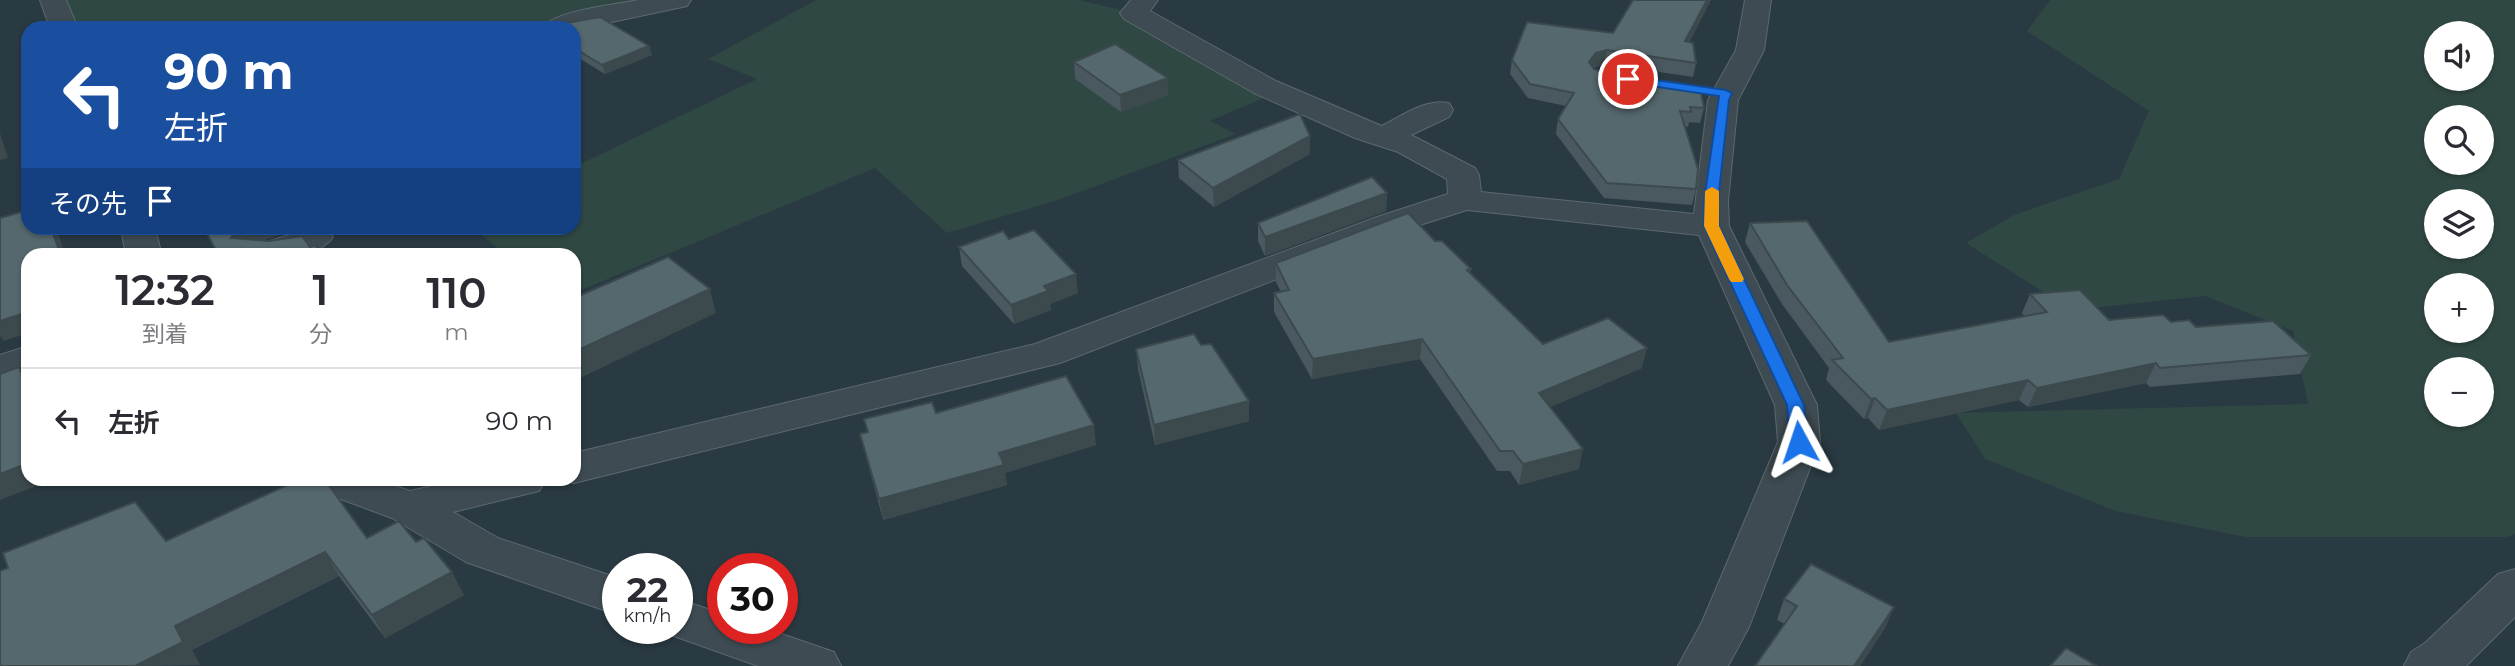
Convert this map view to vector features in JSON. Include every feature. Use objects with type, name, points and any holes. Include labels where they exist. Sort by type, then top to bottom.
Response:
[{"type":"street","points":[[53,0],[61,21]]},
{"type":"street","points":[[574,21],[678,0]]},
{"type":"street","points":[[1145,0],[1134,13],[1265,87],[1383,137],[1409,145],[1463,175],[1465,200]]},
{"type":"street","points":[[1703,666],[1725,627],[1799,442],[1796,405],[1712,226],[1711,201],[1723,100],[1712,91],[1750,50],[1758,0]]},
{"type":"street","points":[[1383,137],[1438,110]]},
{"type":"street","points":[[581,466],[1046,354],[1389,224],[1465,200],[1712,226]]},
{"type":"street","points":[[284,248],[315,237]]},
{"type":"street","points":[[0,369],[21,361]]},
{"type":"street","points":[[350,486],[408,507],[482,550],[602,591]]},
{"type":"street","points":[[408,507],[498,486]]},
{"type":"street","points":[[2429,666],[2443,657],[2515,587]]},
{"type":"street","points":[[693,624],[816,666]]},
{"type":"green space","points":[[53,0],[652,0],[567,21],[61,21]]},
{"type":"green space","points":[[816,0],[1079,0],[1134,13],[1277,92],[1210,121],[1236,134],[1061,199],[947,233],[875,168],[581,290],[581,248],[497,248],[482,235],[581,235],[581,164],[757,79],[708,59]]},
{"type":"green space","points":[[2050,0],[2515,0],[2515,534],[2507,537],[2246,537],[2116,511],[1985,459],[1956,413],[2308,404],[2293,331],[2205,296],[2072,310],[1966,243],[2014,215],[2119,179],[2149,111],[2027,31]]},
{"type":"building","points":[[1633,0],[1707,0],[1685,41],[1693,43],[1696,63],[1607,50],[1596,53],[1589,62],[1594,69],[1606,73],[1700,87],[1704,108],[1690,107],[1691,112],[1680,111],[1698,169],[1696,189],[1607,183],[1558,119],[1574,93],[1530,84],[1512,60],[1527,22],[1613,33]]},
{"type":"building","points":[[600,17],[649,46],[602,65],[581,52],[581,21],[577,21]]},
{"type":"building","points":[[1115,44],[1168,78],[1120,95],[1074,62]]},
{"type":"building","points":[[1300,114],[1310,136],[1213,188],[1178,160]]},
{"type":"building","points":[[1372,177],[1387,193],[1265,237],[1258,223]]},
{"type":"building","points":[[21,212],[21,235],[54,235],[58,248],[21,248],[21,314],[0,321],[0,218]]},
{"type":"building","points":[[1408,213],[1435,241],[1442,241],[1471,269],[1467,270],[1543,344],[1608,318],[1647,348],[1539,393],[1583,449],[1523,464],[1513,451],[1500,451],[1422,339],[1313,359],[1274,293],[1289,290],[1276,263]]},
{"type":"building","points":[[1807,221],[1889,342],[2047,312],[2030,294],[2080,290],[2109,320],[2163,315],[2171,322],[2189,320],[2196,327],[2273,321],[2311,355],[2160,368],[2156,363],[2037,388],[2028,380],[1887,410],[1875,398],[1871,399],[1832,360],[1843,358],[1787,285],[1750,223]]},
{"type":"building","points":[[1034,230],[1076,274],[1044,286],[1048,291],[1011,305],[959,247],[1003,231],[1009,239]]},
{"type":"building","points":[[208,235],[233,235],[231,238],[269,241],[302,236],[310,247],[315,245],[317,248],[215,248]]},
{"type":"building","points":[[668,257],[710,289],[581,349],[581,295]]},
{"type":"building","points":[[1194,334],[1201,345],[1211,344],[1249,401],[1154,425],[1136,349]]},
{"type":"building","points":[[19,367],[21,372],[21,466],[0,474],[0,374]]},
{"type":"building","points":[[1066,376],[1094,425],[999,453],[1004,465],[879,499],[860,434],[868,432],[864,419],[932,402],[936,413]]},
{"type":"building","points":[[285,486],[329,486],[367,538],[399,521],[416,542],[424,538],[452,572],[372,615],[325,552],[175,626],[183,642],[135,666],[0,666],[0,571],[8,568],[3,553],[135,502],[166,541]]},
{"type":"building","points":[[1811,564],[1894,607],[1854,666],[1755,666],[1797,606],[1784,599]]},
{"type":"building","points":[[2066,648],[2097,666],[2050,666]]},
{"type":"slow traffic","points":[[1712,191],[1712,226],[1737,279]]},
{"type":"route","points":[[1628,79],[1726,93],[1711,201],[1712,226],[1796,405],[1799,442]]}]
